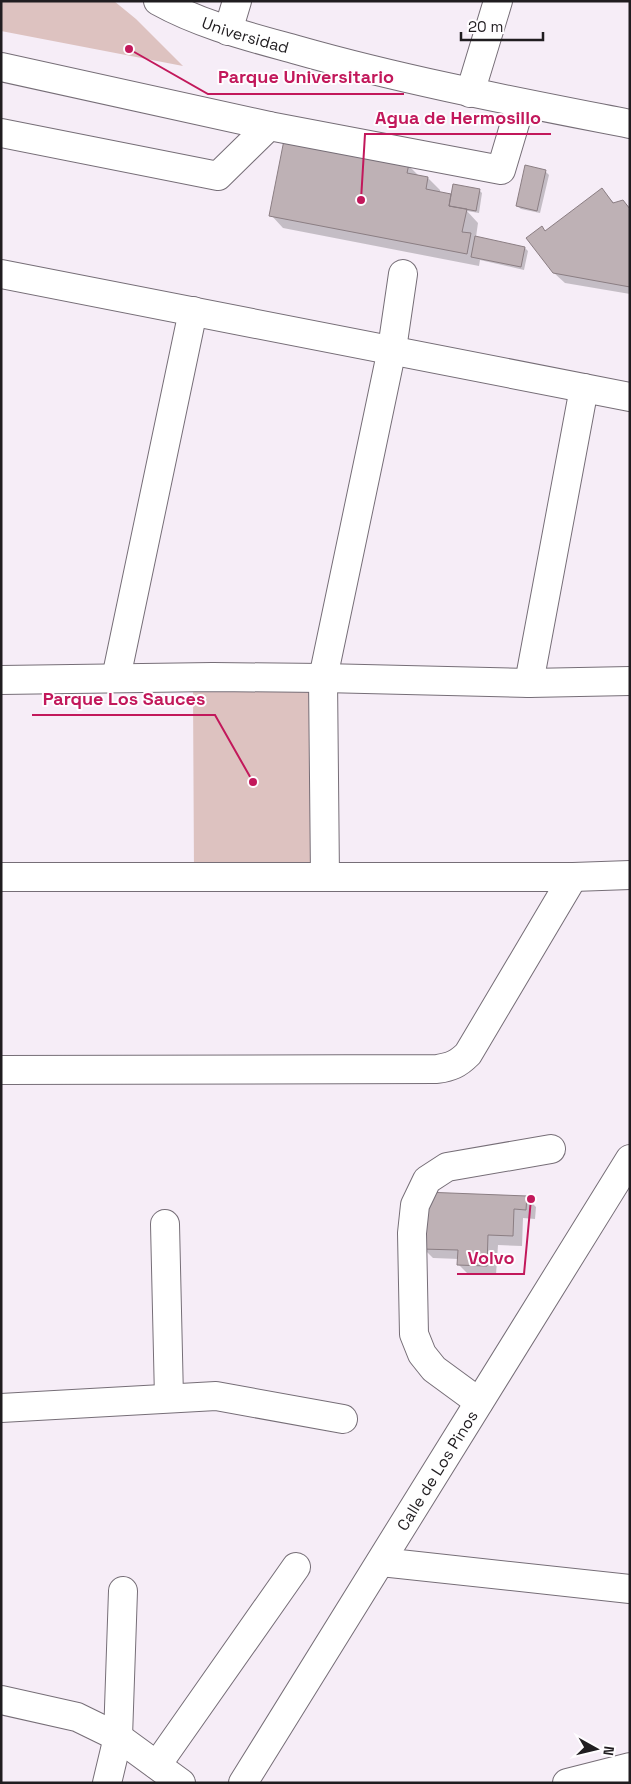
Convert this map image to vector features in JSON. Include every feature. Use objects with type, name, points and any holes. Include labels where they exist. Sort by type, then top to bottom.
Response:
[{"type":"street","name":"Universidad","points":[[158,1],[175,11],[228,31],[347,64],[470,92],[630,124]]},
{"type":"street","points":[[228,31],[237,1]]},
{"type":"street","points":[[470,92],[498,1]]},
{"type":"street","points":[[1,67],[269,126],[501,170],[521,102]]},
{"type":"street","points":[[1,134],[218,176],[269,126]]},
{"type":"street","points":[[1,274],[630,397]]},
{"type":"street","points":[[324,877],[323,678],[392,349],[403,274]]},
{"type":"street","points":[[116,678],[193,311]]},
{"type":"street","points":[[529,683],[584,388]]},
{"type":"street","points":[[1,680],[323,678],[529,683],[630,681]]},
{"type":"street","points":[[1,878],[573,877],[630,875]]},
{"type":"street","points":[[1,1070],[437,1069],[451,1067],[468,1054],[573,877]]},
{"type":"street","points":[[480,1402],[434,1369],[422,1354],[414,1334],[412,1233],[415,1205],[427,1180],[447,1167],[551,1149]]},
{"type":"street","name":"Calle de Los Pinos","points":[[243,1783],[630,1159]]},
{"type":"street","points":[[165,1224],[169,1398]]},
{"type":"street","points":[[1,1408],[216,1396],[343,1419]]},
{"type":"street","points":[[381,1562],[630,1589]]},
{"type":"street","points":[[157,1765],[296,1567]]},
{"type":"street","points":[[106,1783],[118,1738],[123,1591]]},
{"type":"street","points":[[1,1700],[77,1718],[118,1738],[181,1783]]},
{"type":"street","points":[[568,1783],[618,1774]]},
{"type":"shaded area","points":[[1,1],[114,1],[136,19],[183,66],[1,31]]},
{"type":"shaded area","points":[[314,690],[312,873],[194,873],[193,691]]},
{"type":"building","points":[[284,140],[409,164],[407,173],[428,177],[426,189],[451,194],[449,206],[467,209],[462,232],[471,233],[467,254],[269,216]]},
{"type":"building","points":[[525,165],[546,170],[537,211],[516,206]]},
{"type":"building","points":[[453,184],[480,189],[476,211],[449,206]]},
{"type":"building","points":[[602,188],[613,203],[623,200],[630,209],[630,287],[553,273],[526,238],[542,226],[545,231]]},
{"type":"building","points":[[475,236],[525,247],[521,267],[471,257]]},
{"type":"building","points":[[424,1192],[527,1196],[526,1210],[514,1209],[513,1236],[488,1235],[487,1266],[457,1265],[458,1250],[421,1249]]},
{"type":"place","name":"Parque Universitario","points":[[129,49]]},
{"type":"place","name":"Agua de Hermosillo","points":[[361,200]]},
{"type":"place","name":"Parque Los Sauces","points":[[253,782]]},
{"type":"place","name":"Volvo","points":[[531,1199]]}]
